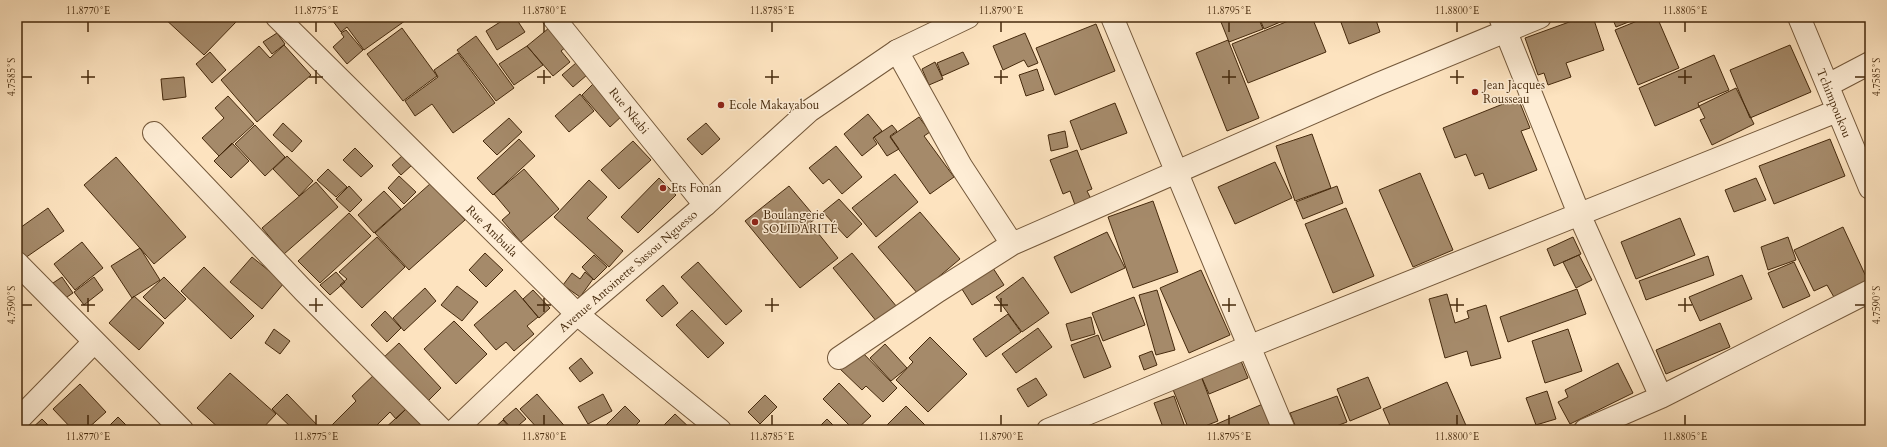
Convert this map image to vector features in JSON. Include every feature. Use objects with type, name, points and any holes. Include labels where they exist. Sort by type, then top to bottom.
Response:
[{"type":"street","name":"Rue Ambuila","points":[[278,17],[577,314],[720,430]]},
{"type":"street","name":"Rue Nkabi","points":[[554,17],[705,205]]},
{"type":"street","name":"Avenue Antoinette Sassou Nguesso","points":[[455,430],[577,314],[705,205],[809,111],[897,51],[968,17]]},
{"type":"street","points":[[1112,17],[1248,347],[1284,430]]},
{"type":"street","points":[[839,358],[938,291],[1012,244],[1378,84],[1503,24],[1540,17]]},
{"type":"street","name":"Tchimpoukou","points":[[1799,17],[1870,188]]},
{"type":"street","points":[[1503,24],[1579,214],[1661,397]]},
{"type":"street","points":[[897,51],[961,166],[1012,244]]},
{"type":"street","points":[[1828,86],[1870,63]]},
{"type":"street","points":[[1054,429],[1248,347],[1837,111]]},
{"type":"street","points":[[154,133],[303,290],[442,430]]},
{"type":"street","points":[[17,263],[182,430]]},
{"type":"street","points":[[1585,430],[1661,397],[1870,291]]},
{"type":"street","points":[[17,421],[94,342]]},
{"type":"building","points":[[163,17],[230,17],[236,22],[204,55]]},
{"type":"building","points":[[330,17],[409,18],[364,50],[347,27],[341,32]]},
{"type":"building","points":[[508,17],[515,17],[525,32],[497,50],[486,31]]},
{"type":"building","points":[[1219,17],[1258,17],[1263,29],[1229,42]]},
{"type":"building","points":[[1259,17],[1292,17],[1264,29]]},
{"type":"building","points":[[1298,17],[1312,17],[1326,52],[1248,83],[1232,44]]},
{"type":"building","points":[[1339,17],[1375,17],[1380,32],[1349,44]]},
{"type":"building","points":[[1583,17],[1593,17],[1604,50],[1566,63],[1571,77],[1548,85],[1544,73],[1538,75],[1525,38]]},
{"type":"building","points":[[1612,17],[1641,17],[1616,27]]},
{"type":"building","points":[[1647,17],[1657,17],[1679,68],[1638,85],[1615,30]]},
{"type":"building","points":[[1096,24],[1115,71],[1055,95],[1036,48]]},
{"type":"building","points":[[402,28],[437,76],[403,101],[367,54]]},
{"type":"building","points":[[549,28],[566,47],[561,51],[570,62],[553,76],[527,46]]},
{"type":"building","points":[[346,30],[363,50],[347,64],[333,47],[344,37],[341,33]]},
{"type":"building","points":[[277,33],[285,44],[272,54],[263,42]]},
{"type":"building","points":[[1025,33],[1038,63],[1028,67],[1024,60],[1003,70],[993,46]]},
{"type":"building","points":[[476,36],[514,88],[496,101],[457,50]]},
{"type":"building","points":[[1228,40],[1259,118],[1227,131],[1196,53]]},
{"type":"building","points":[[284,45],[311,75],[257,122],[221,80],[259,46],[270,58]]},
{"type":"building","points":[[1790,45],[1811,92],[1750,118],[1730,70]]},
{"type":"building","points":[[527,46],[543,65],[514,85],[499,64]]},
{"type":"building","points":[[210,52],[226,70],[212,83],[196,64]]},
{"type":"building","points":[[963,52],[969,64],[942,76],[937,63]]},
{"type":"building","points":[[458,53],[495,103],[453,133],[432,104],[415,116],[405,101],[438,77],[434,70]]},
{"type":"building","points":[[1714,55],[1729,90],[1698,103],[1699,107],[1655,126],[1639,88]]},
{"type":"building","points":[[935,62],[943,79],[929,85],[922,69]]},
{"type":"building","points":[[576,63],[587,75],[573,87],[562,75]]},
{"type":"building","points":[[1037,69],[1044,90],[1026,96],[1019,75]]},
{"type":"building","points":[[184,77],[186,97],[163,100],[161,79]]},
{"type":"building","points":[[594,83],[623,115],[610,127],[582,95]]},
{"type":"building","points":[[1736,88],[1754,124],[1712,145],[1700,120],[1705,118],[1699,106]]},
{"type":"building","points":[[580,94],[594,111],[569,132],[555,116]]},
{"type":"building","points":[[228,96],[254,124],[219,156],[202,138],[224,118],[215,108]]},
{"type":"building","points":[[1518,98],[1530,128],[1521,131],[1537,170],[1489,189],[1483,173],[1475,176],[1466,154],[1455,158],[1443,128]]},
{"type":"building","points":[[1115,103],[1127,133],[1081,150],[1070,121]]},
{"type":"building","points":[[868,114],[882,131],[873,138],[877,144],[862,156],[844,134]]},
{"type":"building","points":[[919,117],[930,132],[924,136],[954,177],[930,194],[890,137]]},
{"type":"building","points":[[509,118],[522,132],[497,155],[483,141]]},
{"type":"building","points":[[283,123],[302,141],[292,152],[273,135]]},
{"type":"building","points":[[706,123],[720,139],[702,155],[687,139]]},
{"type":"building","points":[[255,125],[285,157],[265,176],[235,144]]},
{"type":"building","points":[[892,125],[897,131],[890,136],[899,149],[887,156],[874,137]]},
{"type":"building","points":[[1065,131],[1068,147],[1051,151],[1048,135]]},
{"type":"building","points":[[1312,134],[1331,188],[1295,201],[1276,146]]},
{"type":"building","points":[[519,139],[535,156],[493,195],[477,178]]},
{"type":"building","points":[[1830,139],[1845,176],[1774,204],[1759,166]]},
{"type":"building","points":[[633,141],[651,160],[619,189],[601,170]]},
{"type":"building","points":[[232,143],[249,161],[231,178],[214,161]]},
{"type":"building","points":[[836,146],[862,177],[842,194],[829,179],[823,184],[809,168]]},
{"type":"building","points":[[355,148],[373,166],[361,177],[343,160]]},
{"type":"building","points":[[1077,150],[1092,189],[1087,191],[1091,199],[1075,205],[1070,191],[1063,194],[1050,160]]},
{"type":"building","points":[[403,155],[412,165],[401,175],[392,165]]},
{"type":"building","points":[[287,156],[313,181],[299,196],[273,169]]},
{"type":"building","points":[[116,157],[186,237],[154,264],[84,185]]},
{"type":"building","points":[[1275,162],[1292,198],[1235,224],[1218,187]]},
{"type":"building","points":[[328,169],[347,187],[336,197],[317,180]]},
{"type":"building","points":[[524,169],[559,209],[521,242],[502,220],[510,213],[494,194]]},
{"type":"building","points":[[1420,173],[1453,250],[1413,267],[1379,190]]},
{"type":"building","points":[[895,174],[918,202],[876,237],[852,208]]},
{"type":"building","points":[[399,176],[416,192],[404,204],[388,188]]},
{"type":"building","points":[[659,178],[676,195],[638,233],[621,217]]},
{"type":"building","points":[[1756,178],[1766,200],[1734,212],[1725,190]]},
{"type":"building","points":[[589,180],[607,197],[587,218],[623,251],[609,267],[554,217]]},
{"type":"building","points":[[316,182],[338,207],[284,254],[262,228]]},
{"type":"building","points":[[431,183],[465,220],[409,270],[375,233]]},
{"type":"building","points":[[349,186],[362,200],[350,212],[336,199]]},
{"type":"building","points":[[789,186],[816,218],[810,223],[838,258],[800,288],[745,221]]},
{"type":"building","points":[[1337,186],[1343,203],[1303,219],[1296,202]]},
{"type":"building","points":[[384,191],[401,209],[374,233],[358,215]]},
{"type":"building","points":[[839,199],[862,224],[847,238],[823,212]]},
{"type":"building","points":[[1153,201],[1178,272],[1133,288],[1108,217]]},
{"type":"building","points":[[48,208],[64,231],[25,258],[17,247],[17,230]]},
{"type":"building","points":[[1346,208],[1374,276],[1333,293],[1305,224]]},
{"type":"building","points":[[920,212],[960,259],[918,294],[878,247]]},
{"type":"building","points":[[349,213],[371,236],[320,283],[298,261]]},
{"type":"building","points":[[1680,218],[1695,255],[1636,279],[1621,242]]},
{"type":"building","points":[[1843,227],[1869,283],[1835,299],[1827,285],[1814,291],[1794,250]]},
{"type":"building","points":[[1107,232],[1125,268],[1071,293],[1054,257]]},
{"type":"building","points":[[377,237],[405,267],[362,308],[340,285],[347,279],[339,272]]},
{"type":"building","points":[[1573,237],[1581,254],[1554,266],[1547,249]]},
{"type":"building","points":[[1788,237],[1796,260],[1768,270],[1761,247]]},
{"type":"building","points":[[82,242],[103,268],[75,290],[54,264]]},
{"type":"building","points":[[140,248],[160,280],[132,298],[111,266]]},
{"type":"building","points":[[485,253],[503,270],[486,287],[469,270]]},
{"type":"building","points":[[852,253],[897,307],[877,322],[833,268]]},
{"type":"building","points":[[594,255],[607,267],[594,280],[582,267]]},
{"type":"building","points":[[1579,255],[1592,280],[1576,288],[1563,262]]},
{"type":"building","points":[[1708,256],[1714,275],[1646,300],[1639,281]]},
{"type":"building","points":[[252,257],[284,283],[262,309],[230,282]]},
{"type":"building","points":[[698,262],[742,311],[726,325],[681,277]]},
{"type":"building","points":[[1794,262],[1810,296],[1783,308],[1768,273]]},
{"type":"building","points":[[991,265],[1004,285],[972,305],[960,286]]},
{"type":"building","points":[[204,267],[254,316],[231,339],[181,291]]},
{"type":"building","points":[[1201,270],[1230,335],[1189,353],[1160,288]]},
{"type":"building","points":[[336,272],[345,282],[330,295],[320,285]]},
{"type":"building","points":[[585,272],[593,279],[580,297],[563,285],[572,273],[580,279]]},
{"type":"building","points":[[1742,275],[1752,299],[1700,321],[1689,297]]},
{"type":"building","points":[[62,277],[73,293],[64,299],[53,283]]},
{"type":"building","points":[[94,277],[103,290],[84,305],[74,292]]},
{"type":"building","points":[[164,277],[186,299],[165,319],[143,297]]},
{"type":"building","points":[[1023,277],[1049,313],[1022,332],[996,297]]},
{"type":"building","points":[[663,285],[678,303],[662,317],[646,300]]},
{"type":"building","points":[[457,286],[478,302],[462,321],[441,305]]},
{"type":"building","points":[[425,288],[436,301],[404,331],[393,318]]},
{"type":"building","points":[[1577,289],[1586,314],[1508,342],[1500,317]]},
{"type":"building","points":[[515,290],[538,317],[527,326],[534,334],[514,351],[506,342],[496,350],[474,325]]},
{"type":"building","points":[[533,290],[550,308],[539,318],[523,299]]},
{"type":"building","points":[[1157,290],[1175,350],[1156,355],[1139,295]]},
{"type":"building","points":[[1447,294],[1455,323],[1469,318],[1467,311],[1486,305],[1501,358],[1471,366],[1467,351],[1445,358],[1429,299]]},
{"type":"building","points":[[134,296],[164,323],[139,350],[109,323]]},
{"type":"building","points":[[1134,297],[1145,325],[1103,341],[1092,313]]},
{"type":"building","points":[[692,310],[724,343],[708,358],[676,325]]},
{"type":"building","points":[[385,311],[401,328],[387,342],[371,325]]},
{"type":"building","points":[[1008,314],[1021,332],[986,357],[973,339]]},
{"type":"building","points":[[1091,317],[1095,334],[1071,341],[1066,324]]},
{"type":"building","points":[[454,321],[487,354],[456,384],[424,349]]},
{"type":"building","points":[[1720,323],[1730,347],[1666,374],[1656,350]]},
{"type":"building","points":[[1038,328],[1052,347],[1016,373],[1002,354]]},
{"type":"building","points":[[274,329],[290,341],[280,354],[265,343]]},
{"type":"building","points":[[1568,329],[1582,371],[1545,383],[1532,341]]},
{"type":"building","points":[[1098,335],[1111,367],[1084,378],[1071,345]]},
{"type":"building","points":[[930,337],[967,374],[928,412],[896,380],[913,362],[909,358]]},
{"type":"building","points":[[399,343],[441,388],[425,404],[382,359]]},
{"type":"building","points":[[885,344],[907,368],[891,381],[870,358]]},
{"type":"building","points":[[858,348],[897,388],[883,402],[866,386],[862,390],[839,368]]},
{"type":"building","points":[[1152,351],[1157,365],[1144,370],[1139,356]]},
{"type":"building","points":[[581,358],[593,373],[580,382],[569,368]]},
{"type":"building","points":[[1241,361],[1248,378],[1209,394],[1202,378]]},
{"type":"building","points":[[1618,363],[1633,393],[1570,424],[1558,402],[1568,397],[1565,390]]},
{"type":"building","points":[[379,370],[412,403],[396,419],[390,412],[372,430],[327,430],[356,401],[352,396]]},
{"type":"building","points":[[230,373],[276,414],[261,430],[221,430],[197,408]]},
{"type":"building","points":[[1201,376],[1218,421],[1195,430],[1189,430],[1172,387]]},
{"type":"building","points":[[1368,377],[1381,408],[1350,421],[1337,389]]},
{"type":"building","points":[[1036,378],[1047,395],[1028,407],[1017,389]]},
{"type":"building","points":[[1447,382],[1468,430],[1392,430],[1383,409]]},
{"type":"building","points":[[839,383],[871,416],[856,430],[854,430],[823,399]]},
{"type":"building","points":[[80,384],[106,412],[86,430],[73,430],[53,409]]},
{"type":"building","points":[[1547,391],[1556,419],[1536,425],[1526,398]]},
{"type":"building","points":[[287,394],[322,430],[294,430],[272,409]]},
{"type":"building","points":[[537,394],[568,430],[539,430],[520,409]]},
{"type":"building","points":[[603,394],[612,411],[588,424],[578,407]]},
{"type":"building","points":[[765,395],[777,407],[760,424],[748,412]]},
{"type":"building","points":[[1174,396],[1185,427],[1177,430],[1164,430],[1154,403]]},
{"type":"building","points":[[1337,396],[1347,422],[1326,430],[1297,430],[1290,413]]},
{"type":"building","points":[[1265,403],[1277,430],[1203,430]]},
{"type":"building","points":[[625,406],[640,421],[631,430],[610,430],[605,426]]},
{"type":"building","points":[[906,406],[930,430],[882,430]]},
{"type":"building","points":[[407,408],[427,430],[383,430]]},
{"type":"building","points":[[516,408],[526,419],[513,430],[503,419]]},
{"type":"building","points":[[675,414],[692,430],[660,429]]},
{"type":"building","points":[[118,417],[131,430],[105,430]]},
{"type":"building","points":[[42,419],[53,430],[30,430]]},
{"type":"building","points":[[827,419],[838,430],[816,430]]},
{"type":"building","points":[[503,420],[512,430],[492,430]]},
{"type":"place","name":"Jean Jacques Rousseau","points":[[1475,92]]},
{"type":"place","name":"Ecole Makayabou","points":[[721,105]]},
{"type":"place","name":"Ets Fonan","points":[[663,188]]},
{"type":"place","name":"Boulangerie SOLIDARITÉ","points":[[755,222]]}]
